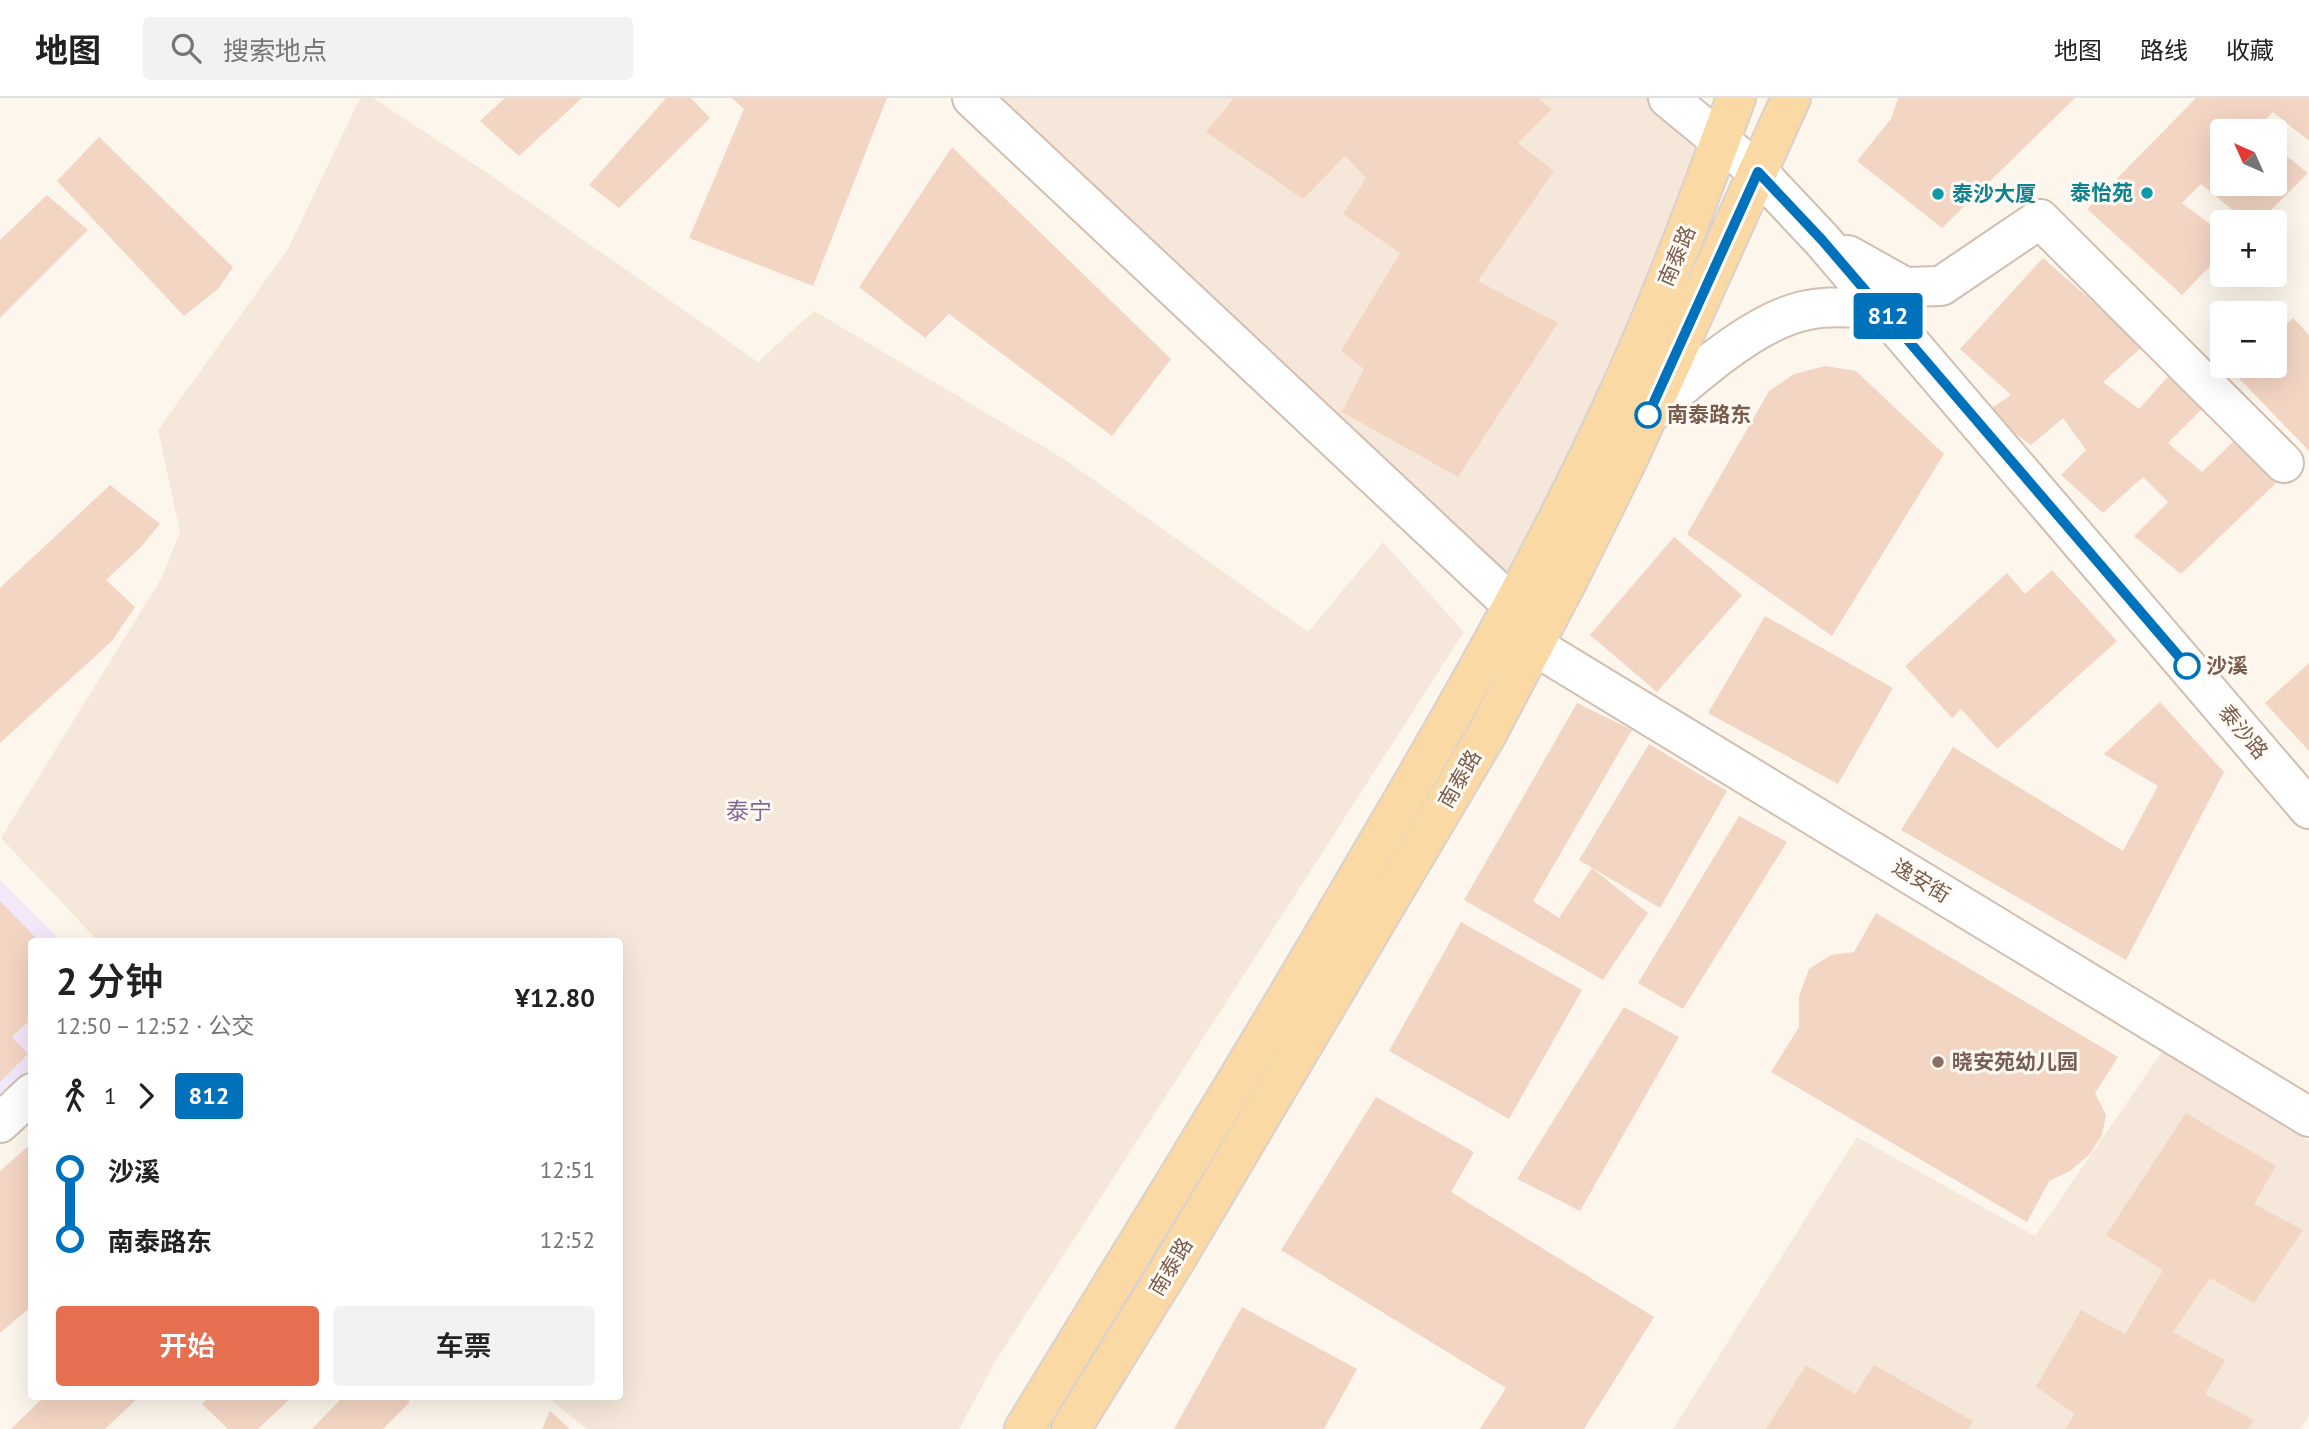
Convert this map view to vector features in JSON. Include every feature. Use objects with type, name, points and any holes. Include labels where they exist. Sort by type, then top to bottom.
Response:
[{"type":"main road","name":"南泰路","points":[[1024,1429],[1306,967],[1441,735],[1512,605],[1620,390],[1690,225],[1736,98]]},
{"type":"main road","name":"南泰路","points":[[1071,1429],[1176,1259],[1487,734],[1569,578],[1648,415],[1791,98]]},
{"type":"street","points":[[972,98],[1512,605]]},
{"type":"street","name":"泰沙路","points":[[1668,98],[1758,172],[1822,240],[2309,809]]},
{"type":"street","points":[[1822,240],[1905,287],[1941,286],[2040,219],[2284,463]]},
{"type":"street","points":[[1648,415],[1711,363],[1775,322],[1806,310],[1842,307],[1883,310]]},
{"type":"street","name":"逸安街","points":[[1533,645],[2309,1116]]},
{"type":"street","points":[[0,1123],[28,1097]]},
{"type":"shaded area","points":[[360,98],[373,98],[486,172],[758,362],[814,311],[1064,459],[1308,632],[1383,542],[1464,632],[995,1362],[959,1429],[587,1429],[551,1400],[623,1400],[623,938],[95,938],[1,838],[161,579],[180,532],[158,430],[288,249]]},
{"type":"shaded area","points":[[994,98],[1646,98],[1704,140],[1608,373],[1507,583]]},
{"type":"shaded area","points":[[0,880],[58,938],[28,938],[28,1096],[0,1123]]},
{"type":"shaded area","points":[[2164,1049],[2309,1141],[2309,1416],[2300,1429],[1673,1429],[1857,1137],[2035,1236]]},
{"type":"building","points":[[505,98],[582,98],[519,156],[480,121]]},
{"type":"building","points":[[666,98],[691,98],[710,118],[619,208],[589,185]]},
{"type":"building","points":[[732,98],[887,98],[813,286],[689,238],[744,109]]},
{"type":"building","points":[[1234,98],[1538,98],[1552,109],[1518,143],[1554,171],[1478,281],[1558,323],[1458,477],[1342,412],[1364,369],[1341,351],[1400,253],[1343,214],[1366,178],[1345,156],[1303,199],[1206,132]]},
{"type":"building","name":"泰沙大厦","points":[[1898,98],[2075,98],[1942,228],[1857,161],[1891,119]]},
{"type":"building","name":"泰怡苑","points":[[2196,98],[2309,98],[2309,141],[2287,123],[2287,119],[2282,119],[2273,112],[2266,119],[2210,119],[2210,191],[2201,184],[2182,203],[2210,224],[2210,266],[2182,295],[2087,209]]},
{"type":"building","points":[[99,137],[233,267],[218,289],[184,316],[57,181]]},
{"type":"building","points":[[952,147],[1171,359],[1112,436],[949,314],[925,338],[859,287]]},
{"type":"building","name":"泰怡苑","points":[[2287,156],[2308,173],[2287,194]]},
{"type":"building","points":[[47,195],[88,230],[0,318],[0,240]]},
{"type":"building","name":"泰怡苑","points":[[2216,196],[2285,196],[2271,210],[2232,210]]},
{"type":"building","points":[[2043,258],[2143,346],[2103,382],[2139,409],[2173,371],[2202,409],[2168,443],[2202,472],[2236,439],[2276,483],[2181,574],[2134,536],[2168,502],[2143,477],[2103,513],[2061,475],[2086,450],[2063,418],[2031,445],[1986,412],[2011,395],[1960,349]]},
{"type":"building","points":[[2293,318],[2309,335],[2309,451],[2239,378],[2287,378],[2287,324]]},
{"type":"building","points":[[1826,366],[1856,371],[1944,454],[1832,636],[1687,534],[1769,391],[1794,374]]},
{"type":"building","points":[[110,485],[160,524],[140,548],[106,580],[135,607],[112,641],[0,743],[0,588]]},
{"type":"building","points":[[1674,537],[1742,595],[1657,692],[1590,635]]},
{"type":"building","points":[[2052,570],[2117,641],[1997,749],[1961,709],[1952,718],[1905,666],[2007,573],[2025,594]]},
{"type":"building","points":[[1765,616],[1893,688],[1838,784],[1708,713]]},
{"type":"building","points":[[2309,663],[2309,751],[2265,703]]},
{"type":"building","points":[[2160,702],[2224,772],[2126,960],[1901,830],[1953,747],[2123,851],[2158,786],[2104,754]]},
{"type":"building","points":[[1577,703],[1632,730],[1533,901],[1559,918],[1592,868],[1648,913],[1603,980],[1464,900]]},
{"type":"building","points":[[1649,744],[1727,791],[1660,908],[1579,860]]},
{"type":"building","points":[[1739,816],[1787,842],[1683,1009],[1638,983]]},
{"type":"building","points":[[0,901],[36,938],[28,938],[28,1022],[12,1037],[28,1054],[0,1082]]},
{"type":"building","points":[[1876,913],[2118,1057],[2095,1093],[2106,1115],[2102,1135],[2089,1155],[2070,1171],[2049,1181],[2027,1222],[1771,1072],[1799,1027],[1799,996],[1809,969],[1831,955],[1854,952]]},
{"type":"building","points":[[1461,922],[1582,990],[1509,1119],[1389,1051]]},
{"type":"building","points":[[1624,1007],[1679,1037],[1580,1211],[1517,1179]]},
{"type":"building","points":[[1376,1097],[1474,1152],[1451,1192],[1654,1317],[1584,1429],[1480,1429],[1506,1388],[1281,1250]]},
{"type":"building","points":[[2186,1113],[2276,1166],[2254,1204],[2303,1230],[2254,1303],[2210,1278],[2173,1332],[2225,1360],[2205,1394],[2254,1420],[2248,1429],[2065,1429],[2075,1414],[2036,1387],[2081,1310],[2125,1334],[2163,1270],[2106,1235]]},
{"type":"building","points":[[28,1146],[28,1309],[0,1333],[0,1171]]},
{"type":"building","points":[[1242,1307],[1357,1369],[1324,1429],[1174,1429]]},
{"type":"building","points":[[1806,1365],[1855,1394],[1874,1365],[1973,1421],[1968,1429],[1766,1429]]},
{"type":"building","points":[[41,1400],[136,1400],[105,1429],[11,1429]]},
{"type":"building","points":[[206,1400],[289,1400],[258,1429],[228,1429],[202,1404]]},
{"type":"building","points":[[340,1400],[410,1402],[383,1429],[312,1429]]},
{"type":"building","points":[[550,1411],[570,1429],[542,1429]]},
{"type":"bus line","name":"812","points":[[1648,415],[1758,172],[1822,240],[2187,666]]},
{"type":"place","name":"泰怡苑","points":[[2147,193]]},
{"type":"place","name":"泰沙大厦","points":[[1938,194]]},
{"type":"place","name":"南泰路东","points":[[1648,415]]},
{"type":"place","name":"沙溪","points":[[2187,666]]},
{"type":"place","name":"晓安苑幼儿园","points":[[1938,1062]]},
{"type":"district","name":"泰宁","points":[[749,811]]}]
